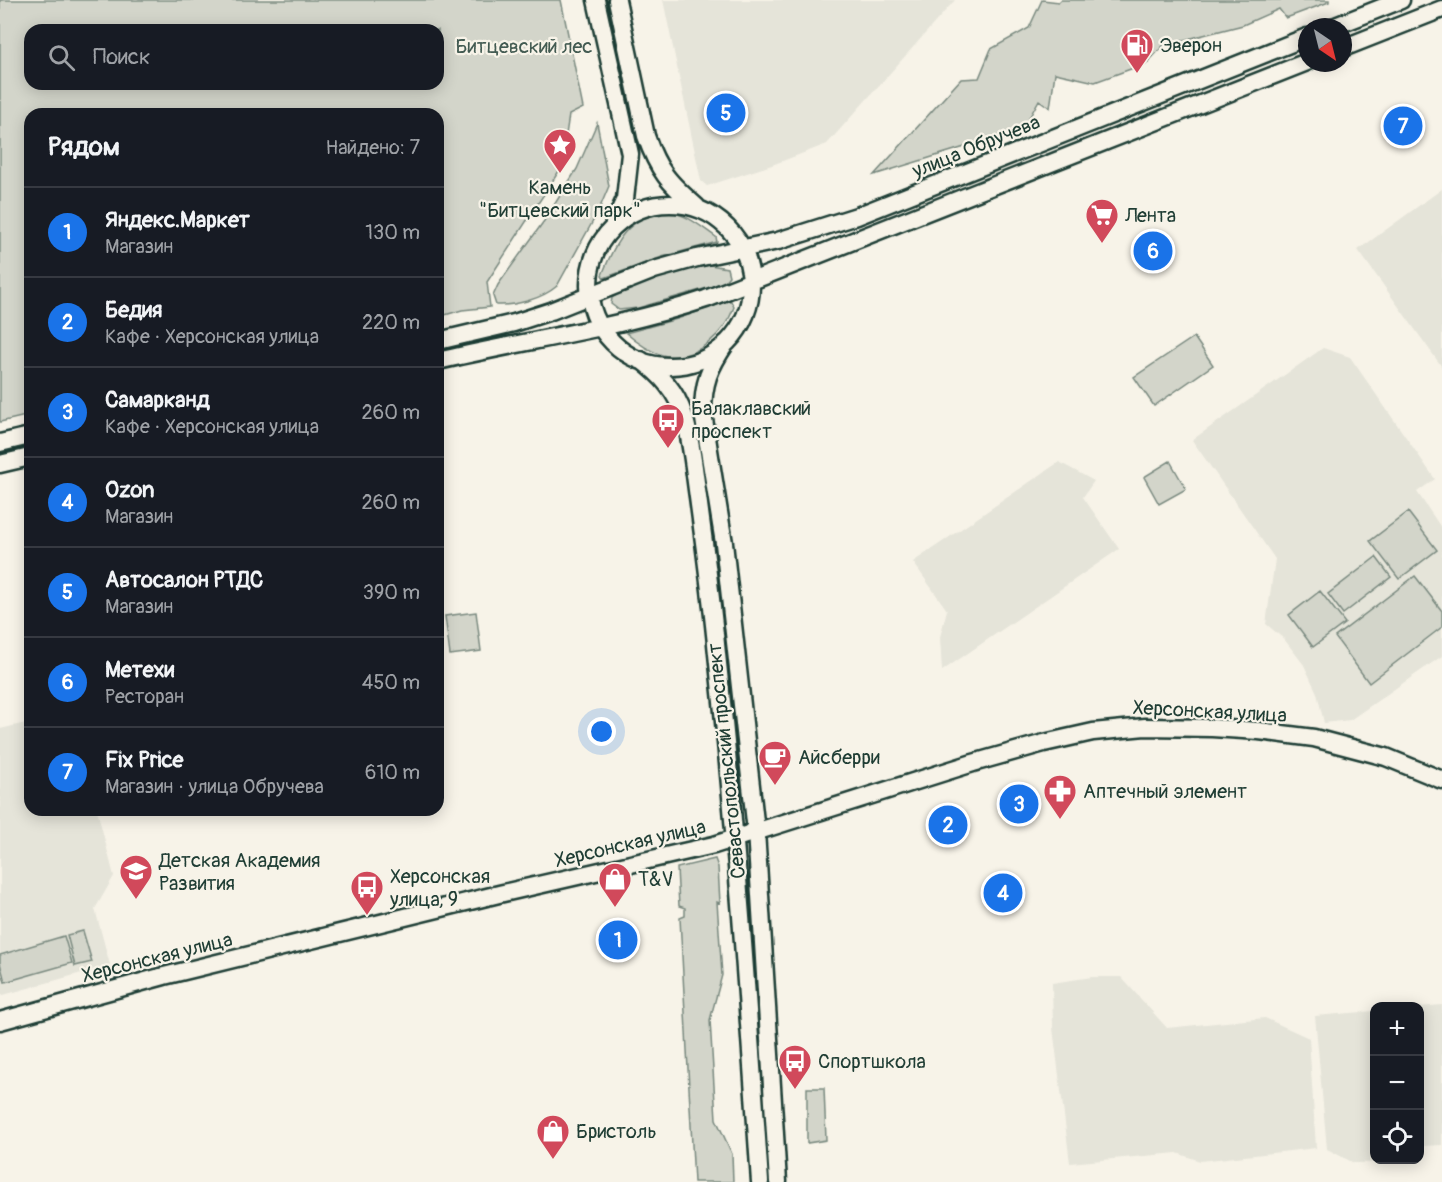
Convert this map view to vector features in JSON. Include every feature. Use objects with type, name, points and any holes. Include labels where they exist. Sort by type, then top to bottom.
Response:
[{"type":"main road","points":[[444,340],[514,323],[588,297],[587,287],[592,265],[625,199],[630,154],[596,0]]},
{"type":"main road","points":[[617,0],[646,136],[652,154],[666,178],[700,209],[723,226],[741,248],[750,270],[752,293],[744,319],[726,343],[713,354],[699,362],[681,367],[663,367],[641,360]]},
{"type":"main road","points":[[1352,19],[1401,0]]},
{"type":"main road","points":[[1352,44],[1442,9]]},
{"type":"main road","name":"улица Обручева","points":[[588,297],[654,270],[778,241],[857,216],[1298,41]]},
{"type":"main road","points":[[444,360],[664,313],[751,281],[1298,66]]},
{"type":"main road","points":[[609,232],[630,214],[658,204],[686,205],[700,209]]},
{"type":"main road","name":"Севастопольский проспект","points":[[588,297],[602,327],[626,351],[660,374],[674,392],[684,416],[708,570],[735,837],[760,1182]]},
{"type":"main road","name":"Севастопольский проспект","points":[[726,343],[708,373],[703,392],[703,413],[724,543],[756,831],[778,1182]]},
{"type":"main road","points":[[0,443],[24,437]]},
{"type":"main road","points":[[0,464],[24,458]]},
{"type":"main road","name":"Херсонская улица","points":[[0,1021],[164,976],[499,894],[677,855],[1044,743],[1093,732],[1130,727],[1212,728],[1314,738],[1386,757],[1442,780]]},
{"type":"shaded area","points":[[663,0],[955,0],[827,144],[707,186],[701,181]]},
{"type":"shaded area","points":[[1442,189],[1442,367],[1358,250]]},
{"type":"shaded area","points":[[1323,348],[1350,357],[1435,479],[1417,492],[1442,529],[1442,656],[1350,720],[1324,723],[1317,693],[1304,665],[1284,639],[1266,624],[1275,559],[1192,440]]},
{"type":"shaded area","points":[[1059,462],[1094,481],[1083,497],[1119,549],[942,671],[940,637],[947,610],[913,562]]},
{"type":"shaded area","points":[[24,723],[24,816],[99,816],[114,876],[95,909],[110,965],[0,996],[0,729]]},
{"type":"shaded area","points":[[1092,977],[1121,977],[1167,1028],[1265,1018],[1309,1038],[1316,1148],[1200,1161],[1177,1153],[1070,1163],[1053,1028],[1052,983]]},
{"type":"shaded area","points":[[1442,1005],[1442,1145],[1424,1146],[1424,1007]]},
{"type":"shaded area","points":[[1370,1011],[1370,1163],[1354,1163],[1327,1149],[1315,1016]]},
{"type":"green space","name":"Битцевский лес","points":[[0,0],[561,0],[583,108],[569,115],[561,168],[487,282],[490,307],[462,310],[444,315],[444,108],[24,108],[24,416],[0,422]]},
{"type":"green space","points":[[1042,0],[1059,2],[1061,0],[1329,0],[1329,2],[1286,18],[1279,9],[1243,25],[1164,45],[1147,63],[1095,82],[1055,73],[1050,108],[1039,100],[1023,129],[874,175],[961,79],[979,78],[991,49],[1029,28]]},
{"type":"green space","points":[[597,123],[609,186],[598,212],[557,286],[544,295],[528,301],[496,305],[493,296],[498,285],[544,221],[577,169]]},
{"type":"green space","points":[[666,212],[692,221],[716,237],[717,242],[662,257],[604,278],[602,275],[607,263],[624,233],[641,219]]},
{"type":"green space","points":[[710,265],[727,268],[729,276],[723,283],[638,308],[619,310],[611,304],[612,298],[646,281]]},
{"type":"green space","points":[[731,301],[734,307],[724,326],[708,343],[689,354],[667,356],[656,353],[626,333],[677,319]]},
{"type":"green space","points":[[1194,337],[1213,365],[1154,406],[1134,377]]},
{"type":"green space","points":[[1170,461],[1186,489],[1159,504],[1144,477]]},
{"type":"green space","points":[[1408,512],[1437,550],[1399,579],[1370,541]]},
{"type":"green space","points":[[1376,557],[1391,577],[1343,614],[1328,594]]},
{"type":"green space","points":[[1415,576],[1442,611],[1442,627],[1369,683],[1335,637]]},
{"type":"green space","points":[[1320,591],[1345,623],[1313,647],[1289,615]]},
{"type":"green space","points":[[476,612],[481,651],[450,655],[445,616]]},
{"type":"green space","points":[[715,859],[718,867],[720,903],[717,902],[722,975],[710,1020],[716,1119],[732,1154],[733,1182],[694,1182],[680,918],[685,916],[685,908],[679,906],[677,868]]},
{"type":"green space","points":[[83,931],[92,962],[75,966],[67,935]]},
{"type":"green space","points":[[64,936],[72,963],[5,982],[0,955]]},
{"type":"green space","points":[[807,1088],[824,1088],[826,1140],[807,1143]]},
{"type":"place","name":"Эверон","points":[[1137,74]]},
{"type":"place","name":"Автосалон РТДС","points":[[726,113]]},
{"type":"place","name":"Fix Price","points":[[1403,126]]},
{"type":"place","name":"Камень \"Битцевский парк\"","points":[[560,174]]},
{"type":"place","name":"Лента","points":[[1102,244]]},
{"type":"place","name":"Метехи","points":[[1153,251]]},
{"type":"place","name":"Балаклавский проспект","points":[[668,449]]},
{"type":"place","name":"Айсберри","points":[[775,786]]},
{"type":"place","name":"Самарканд","points":[[1019,804]]},
{"type":"place","name":"Аптечный элемент","points":[[1060,820]]},
{"type":"place","name":"Бедия","points":[[948,825]]},
{"type":"place","name":"Ozon","points":[[1003,893]]},
{"type":"place","name":"Детская Академия Развития","points":[[136,900]]},
{"type":"place","name":"T&V","points":[[615,908]]},
{"type":"place","name":"Херсонская улица, 9","points":[[367,916]]},
{"type":"place","name":"Яндекс.Маркет","points":[[618,940]]},
{"type":"place","name":"Спортшкола","points":[[795,1090]]},
{"type":"place","name":"Бристоль","points":[[553,1160]]}]
